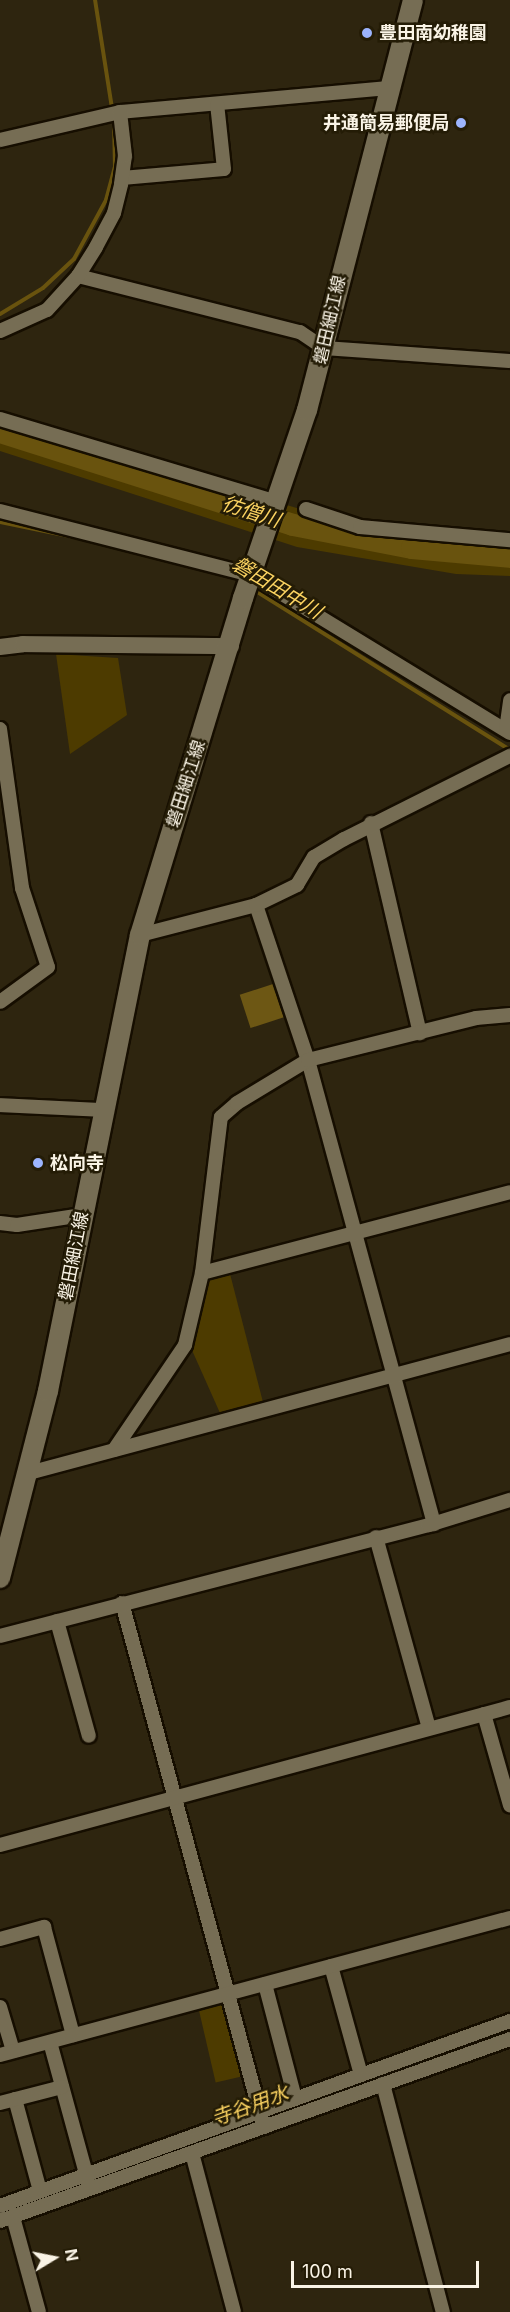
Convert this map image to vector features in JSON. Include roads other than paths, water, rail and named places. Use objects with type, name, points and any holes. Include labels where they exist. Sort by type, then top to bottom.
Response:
[{"type":"main road","name":"磐田細江線","points":[[0,1578],[7,1529],[29,1473],[140,935],[231,646],[251,575],[278,502],[324,348],[413,0]]},
{"type":"street","points":[[0,140],[120,112],[390,88]]},
{"type":"street","points":[[122,178],[224,170],[217,104]]},
{"type":"street","points":[[0,331],[47,310],[78,276],[114,213],[125,156],[120,112]]},
{"type":"street","points":[[78,276],[300,332],[324,348],[510,361]]},
{"type":"street","points":[[0,419],[278,502]]},
{"type":"street","points":[[306,509],[360,527],[510,540]]},
{"type":"street","points":[[0,511],[251,575],[508,732],[510,700]]},
{"type":"street","points":[[0,647],[23,644],[231,646]]},
{"type":"street","points":[[0,729],[4,793],[22,888],[48,967],[0,1002]]},
{"type":"street","points":[[140,935],[256,905],[297,885],[314,857],[371,823],[510,756]]},
{"type":"street","points":[[371,823],[420,1033]]},
{"type":"street","points":[[256,905],[308,1060],[434,1524]]},
{"type":"street","points":[[114,1450],[185,1345],[202,1273],[221,1117],[237,1103],[308,1060],[476,1018],[510,1015]]},
{"type":"street","points":[[0,1105],[103,1110]]},
{"type":"street","points":[[202,1273],[510,1192]]},
{"type":"street","points":[[0,1223],[17,1225],[82,1215]]},
{"type":"street","points":[[29,1473],[510,1344]]},
{"type":"street","points":[[0,1635],[434,1524],[510,1500]]},
{"type":"street","points":[[376,1537],[429,1728]]},
{"type":"street","points":[[122,1604],[264,2127]]},
{"type":"street","points":[[57,1621],[89,1736]]},
{"type":"street","points":[[0,1845],[510,1707]]},
{"type":"street","points":[[484,1714],[510,1805]]},
{"type":"street","points":[[0,2007],[6,2053],[510,1918]]},
{"type":"street","points":[[0,1939],[44,1927],[73,2036]]},
{"type":"street","points":[[331,1966],[361,2074]]},
{"type":"street","points":[[265,1984],[295,2098]]},
{"type":"street","points":[[39,2312],[6,2219],[88,2182],[260,2111],[510,2021]]},
{"type":"street","points":[[0,2206],[40,2191],[88,2182],[192,2153],[510,2039]]},
{"type":"street","points":[[50,2042],[88,2182]]},
{"type":"street","points":[[383,2084],[443,2312]]},
{"type":"street","points":[[0,2103],[62,2087]]},
{"type":"street","points":[[15,2100],[40,2191]]},
{"type":"street","points":[[192,2153],[234,2312]]},
{"type":"waterway","points":[[0,314],[43,288],[74,259],[106,200],[115,167],[114,121],[95,0]]},
{"type":"waterway","name":"彷僧川","points":[[0,432],[293,525],[412,548],[510,557]]},
{"type":"waterway","name":"磐田田中川","points":[[0,522],[93,541]]},
{"type":"waterway","name":"磐田田中川","points":[[254,590],[510,750]]},
{"type":"waterway","name":"寺谷用水","points":[[417,2062],[510,2029]]},
{"type":"place","name":"豊田南幼稚園","points":[[367,33]]},
{"type":"place","name":"井通簡易郵便局","points":[[461,123]]},
{"type":"place","name":"松向寺","points":[[38,1163]]}]
